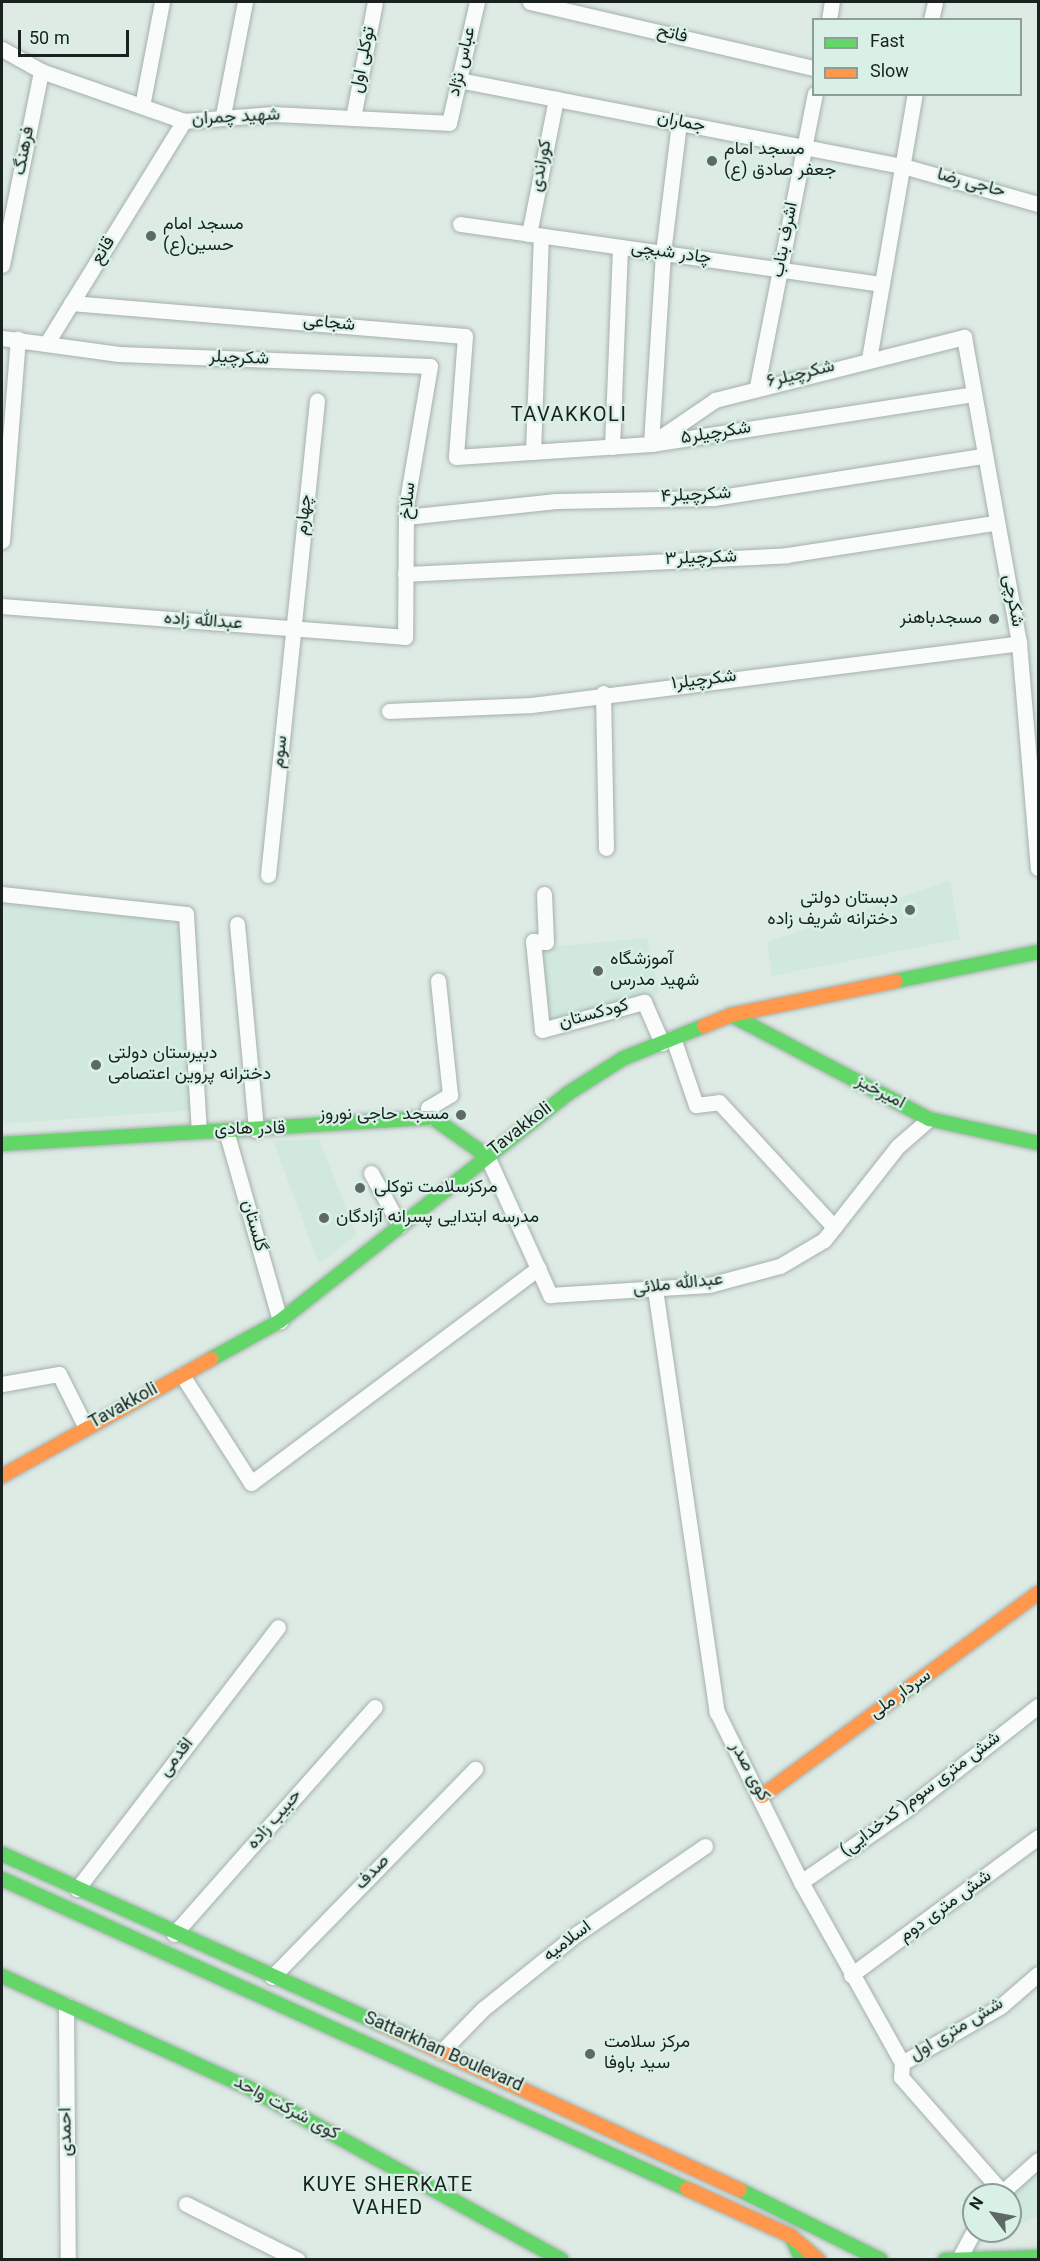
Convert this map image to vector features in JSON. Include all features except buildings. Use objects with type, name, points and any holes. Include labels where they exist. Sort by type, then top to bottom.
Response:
[{"type":"main road","name":"Tavakkoli","points":[[2,1476],[280,1321],[567,1094],[667,1041],[731,1014],[1038,952]]},
{"type":"main road","name":"امیرخیز","points":[[731,1014],[929,1119],[1038,1143]]},
{"type":"main road","name":"قادر هادی","points":[[2,1144],[433,1118]]},
{"type":"main road","points":[[433,1118],[487,1156]]},
{"type":"main road","name":"سردار ملی","points":[[762,1796],[1038,1593]]},
{"type":"main road","name":"Sattarkhan Boulevard","points":[[2,1854],[174,1934],[649,2145],[881,2259]]},
{"type":"main road","name":"Sattarkhan Boulevard","points":[[2,1879],[791,2236],[819,2259]]},
{"type":"main road","name":"کوی شرکت واحد","points":[[2,1976],[247,2087],[561,2259]]},
{"type":"main road","points":[[791,2236],[802,2259]]},
{"type":"main road","points":[[945,2259],[961,2255],[1038,2257]]},
{"type":"street","points":[[142,106],[162,2]]},
{"type":"street","points":[[223,115],[245,2]]},
{"type":"street","name":"توکلی اول","points":[[353,118],[375,2]]},
{"type":"street","name":"عباس نژاد","points":[[449,123],[477,2]]},
{"type":"street","name":"فاتح","points":[[530,2],[812,68]]},
{"type":"street","points":[[829,18],[832,2]]},
{"type":"street","points":[[931,18],[935,2]]},
{"type":"street","name":"شهید چمران","points":[[2,48],[41,71],[184,121],[223,115],[449,123]]},
{"type":"street","name":"فرهنگ","points":[[2,266],[41,71]]},
{"type":"street","name":"جماران","points":[[459,80],[903,166]]},
{"type":"street","name":"اشرف بناب","points":[[757,386],[815,96]]},
{"type":"street","points":[[869,359],[915,96]]},
{"type":"street","name":"کوراندی","points":[[533,452],[535,235],[556,99]]},
{"type":"street","name":"قانع","points":[[48,341],[184,121]]},
{"type":"street","points":[[651,444],[663,253],[679,123]]},
{"type":"street","name":"حاجی رضا","points":[[903,166],[1038,204]]},
{"type":"street","name":"چادر شبچی","points":[[460,224],[882,284]]},
{"type":"street","points":[[612,447],[620,247]]},
{"type":"street","name":"شجاعی","points":[[71,303],[465,336],[456,457]]},
{"type":"street","name":"شکرچیلر۶","points":[[651,444],[715,400],[757,386],[964,337]]},
{"type":"street","name":"شکرچی","points":[[964,337],[994,523],[1019,643],[1038,868]]},
{"type":"street","points":[[2,338],[48,341]]},
{"type":"street","points":[[2,541],[18,339]]},
{"type":"street","name":"شکرچیلر","points":[[48,341],[119,354],[430,366]]},
{"type":"street","name":"سلاخ","points":[[405,637],[406,517],[430,366]]},
{"type":"street","name":"شکرچیلر۵","points":[[456,457],[651,444],[973,394]]},
{"type":"street","name":"چهارم","points":[[294,629],[317,401]]},
{"type":"street","name":"شکرچیلر۴","points":[[406,517],[556,501],[714,498],[983,456]]},
{"type":"street","name":"شکرچیلر۳","points":[[405,574],[787,555],[994,523]]},
{"type":"street","name":"عبدالله زاده","points":[[2,606],[405,637]]},
{"type":"street","name":"سوم","points":[[268,875],[294,629]]},
{"type":"street","name":"شکرچیلر۱","points":[[389,711],[531,705],[603,693],[1019,643]]},
{"type":"street","points":[[603,693],[606,848]]},
{"type":"street","points":[[2,894],[186,914],[199,1131]]},
{"type":"street","name":"کودکستان","points":[[544,894],[546,942],[533,941],[542,1030],[644,1002],[667,1041]]},
{"type":"street","points":[[237,924],[256,1130]]},
{"type":"street","points":[[433,1118],[428,1108],[450,1095],[438,981]]},
{"type":"street","points":[[667,1041],[696,1106],[719,1102],[834,1227]]},
{"type":"street","name":"عبدالله ملائی","points":[[487,1156],[550,1295],[709,1286],[780,1266],[824,1240],[898,1146],[929,1119]]},
{"type":"street","name":"گلستان","points":[[226,1131],[280,1321]]},
{"type":"street","points":[[371,1173],[400,1226]]},
{"type":"street","points":[[182,1375],[251,1483],[538,1268]]},
{"type":"street","name":"کوی صدر","points":[[655,1289],[717,1712],[762,1796],[801,1882],[902,2063],[901,2077],[991,2183]]},
{"type":"street","points":[[2,1384],[59,1374],[86,1428]]},
{"type":"street","name":"اقدمی","points":[[77,1889],[278,1627]]},
{"type":"street","name":"(کدخدایی )شش متری سوم","points":[[801,1882],[904,1811],[1038,1706]]},
{"type":"street","name":"حبیب زاده","points":[[174,1934],[375,1707]]},
{"type":"street","name":"صدف","points":[[272,1977],[475,1769]]},
{"type":"street","name":"شش متری دوم","points":[[851,1975],[1038,1837]]},
{"type":"street","name":"اسلامیه","points":[[441,2052],[483,2009],[578,1932],[705,1846]]},
{"type":"street","name":"شش متری اول","points":[[902,2063],[1001,2006],[1038,1974]]},
{"type":"street","name":"احمدی","points":[[66,2005],[69,2259]]},
{"type":"street","points":[[1012,2183],[1038,2160]]},
{"type":"street","points":[[186,2204],[298,2259]]},
{"type":"street","points":[[961,2255],[968,2243]]},
{"type":"shaded area","name":"دبستان دولتی دخترانه شریف زاده","points":[[950,881],[960,939],[772,976],[767,942]]},
{"type":"shaded area","points":[[4,900],[181,919],[195,1110],[2,1124]]},
{"type":"shaded area","name":"آموزشگاه شهید مدرس","points":[[647,938],[659,994],[549,1024],[538,948]]},
{"type":"shaded area","name":"مدرسه ابتدایی پسرانه آزادگان","points":[[319,1139],[357,1235],[319,1264],[273,1141]]},
{"type":"shaded area","points":[[1038,2164],[1038,2216],[1022,2224],[1022,2183]]},
{"type":"traffic: fast","points":[[896,981],[1038,952]]},
{"type":"traffic: fast","points":[[731,1015],[929,1119],[1038,1143]]},
{"type":"traffic: fast","points":[[211,1359],[280,1321],[567,1094],[624,1058],[704,1026]]},
{"type":"traffic: fast","points":[[2,1144],[433,1118],[487,1156]]},
{"type":"traffic: fast","points":[[2,1854],[383,2025]]},
{"type":"traffic: fast","points":[[2,1879],[687,2189]]},
{"type":"traffic: fast","points":[[2,1976],[247,2087],[562,2260]]},
{"type":"traffic: fast","points":[[740,2190],[881,2260]]},
{"type":"traffic: fast","points":[[791,2236],[802,2260]]},
{"type":"traffic: fast","points":[[945,2260],[1038,2257]]},
{"type":"traffic: slow","points":[[704,1026],[731,1015],[896,981]]},
{"type":"traffic: slow","points":[[2,1476],[211,1359]]},
{"type":"traffic: slow","points":[[762,1796],[1038,1593]]},
{"type":"traffic: slow","points":[[383,2025],[740,2190]]},
{"type":"traffic: slow","points":[[687,2189],[791,2236],[819,2260]]},
{"type":"place","name":"مسجد امام جعفر صادق (ع)","points":[[712,161]]},
{"type":"place","name":"مسجد امام حسین(ع)","points":[[151,236]]},
{"type":"place","name":"مسجدباهنر","points":[[994,619]]},
{"type":"place","name":"دبستان دولتی دخترانه شریف زاده","points":[[910,910]]},
{"type":"place","name":"آموزشگاه شهید مدرس","points":[[598,971]]},
{"type":"place","name":"دبیرستان دولتی دخترانه پروین اعتصامی","points":[[96,1065]]},
{"type":"place","name":"مسجد حاجی نوروز","points":[[461,1115]]},
{"type":"place","name":"مرکزسلامت توکلی","points":[[360,1188]]},
{"type":"place","name":"مدرسه ابتدایی پسرانه آزادگان","points":[[324,1218]]},
{"type":"place","name":"مرکز سلامت سید باوفا","points":[[590,2054]]},
{"type":"district","name":"TAVAKKOLI","points":[[569,416]]},
{"type":"district","name":"KUYE SHERKATE VAHED","points":[[388,2198]]}]
